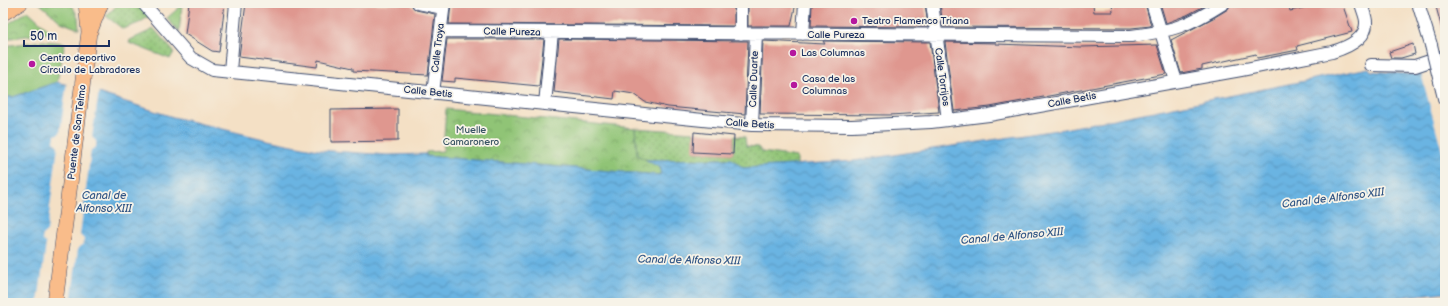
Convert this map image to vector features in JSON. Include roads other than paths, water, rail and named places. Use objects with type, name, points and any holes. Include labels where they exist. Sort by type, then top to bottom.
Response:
[{"type":"main road","points":[[3,12],[20,3]]},
{"type":"main road","name":"Puente de San Telmo","points":[[86,3],[89,38]]},
{"type":"main road","name":"Puente de San Telmo","points":[[55,303],[89,38],[101,3]]},
{"type":"street","name":"Calle Betis","points":[[143,3],[192,58],[212,70],[752,125],[852,126],[948,120],[1017,111],[1341,50],[1357,40],[1363,33],[1366,21],[1361,3]]},
{"type":"street","points":[[230,71],[236,3]]},
{"type":"street","points":[[418,3],[444,6]]},
{"type":"street","points":[[741,3],[741,34]]},
{"type":"street","points":[[803,34],[805,3]]},
{"type":"street","name":"Calle Torrijos","points":[[932,3],[948,120]]},
{"type":"street","points":[[1152,3],[1176,81]]},
{"type":"street","name":"Calle Pureza","points":[[441,31],[1131,36],[1160,33],[1185,26],[1224,3]]},
{"type":"street","points":[[1418,3],[1431,45],[1445,102]]},
{"type":"street","name":"Calle Troya","points":[[433,93],[444,6]]},
{"type":"street","points":[[545,104],[552,32]]},
{"type":"street","name":"Calle Duarte","points":[[752,125],[756,34]]},
{"type":"street","points":[[1371,65],[1415,66],[1445,56]]},
{"type":"water","name":"Canal de Alfonso XIII","points":[[1369,68],[1371,71],[1418,75],[1445,70],[1445,292],[1348,303],[3,303],[3,97],[13,97],[57,82],[98,93],[173,117],[272,141],[318,150],[388,155],[426,154],[426,156],[660,175],[661,168],[646,160],[732,159],[743,168],[854,161],[1064,129]]},
{"type":"place","name":"Teatro Flamenco Triana","points":[[854,21]]},
{"type":"place","name":"Las Columnas","points":[[793,53]]},
{"type":"place","name":"Centro deportivo Círculo de Labradores","points":[[32,64]]},
{"type":"place","name":"Casa de las Columnas","points":[[794,85]]},
{"type":"park label","name":"Muelle Camaronero","points":[[471,136]]}]
